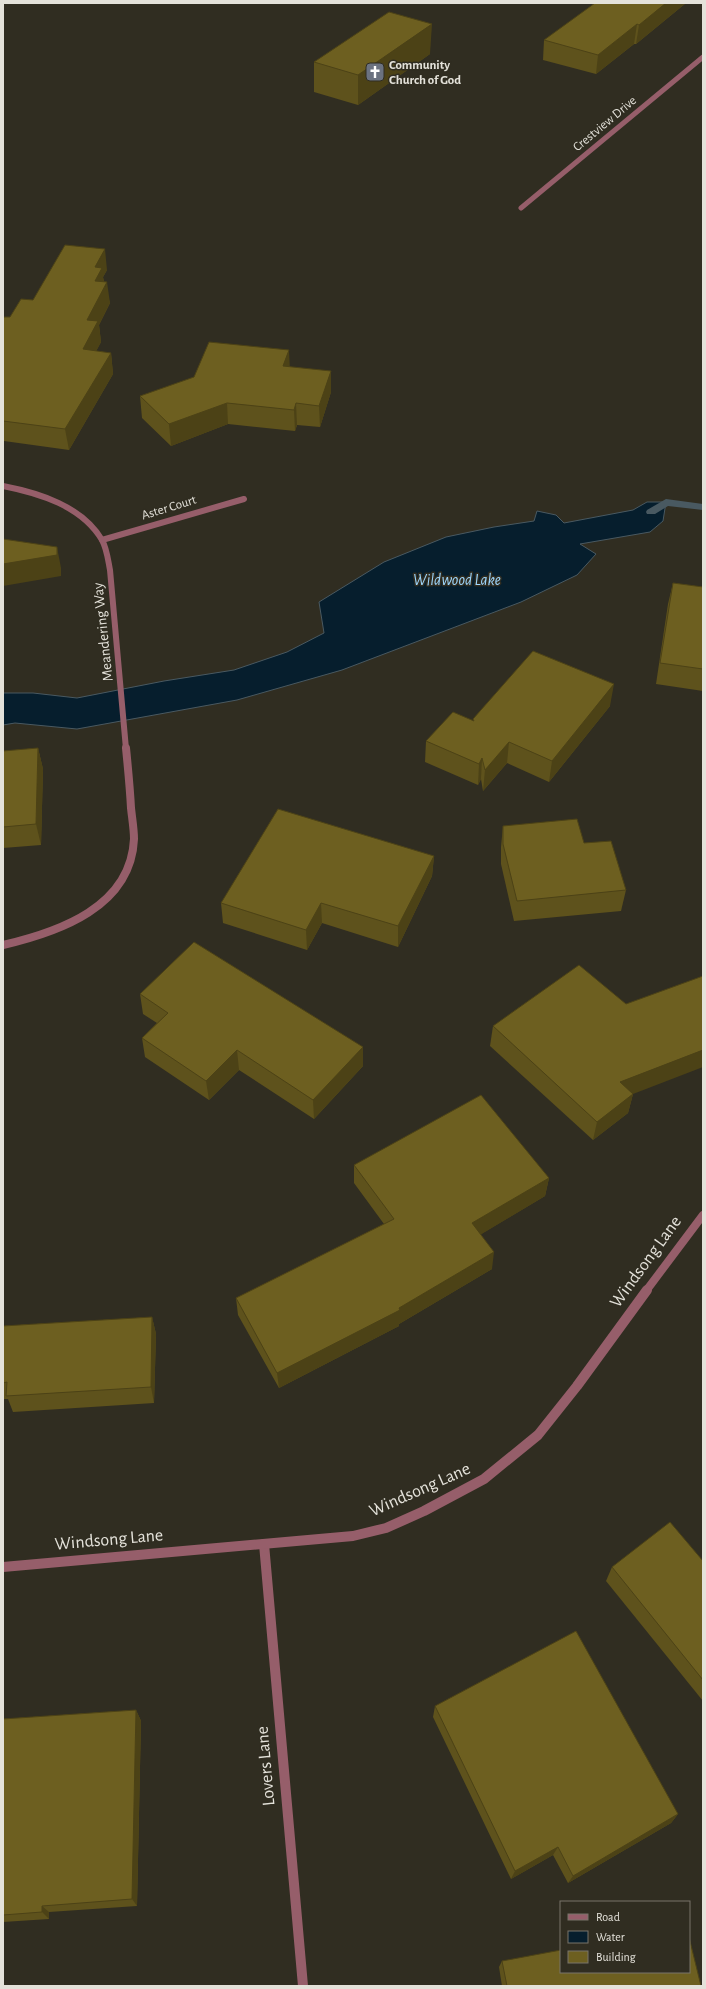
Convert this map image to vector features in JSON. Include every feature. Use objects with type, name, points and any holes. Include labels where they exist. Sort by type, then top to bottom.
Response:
[{"type":"street","name":"Crestview Drive","points":[[521,208],[703,57]]},
{"type":"street","name":"Meandering Way","points":[[3,486],[29,492],[71,511],[88,525],[102,540],[110,570],[120,664],[134,838],[131,858],[124,878],[113,892],[94,908],[52,932],[3,945]]},
{"type":"street","name":"Aster Court","points":[[102,540],[244,498]]},
{"type":"street","name":"Windsong Lane","points":[[3,1567],[353,1536],[386,1528],[424,1511],[484,1479],[538,1435],[577,1386],[692,1226],[703,1215]]},
{"type":"street","name":"Lovers Lane","points":[[264,1544],[303,1986]]},
{"type":"water","name":"Wildwood Lake","points":[[647,502],[666,502],[663,521],[650,532],[580,544],[596,554],[577,575],[521,602],[342,670],[237,700],[77,729],[15,723],[3,725],[3,693],[33,693],[77,698],[164,681],[234,670],[287,652],[324,633],[319,602],[384,562],[446,537],[494,527],[534,521],[537,511],[556,515],[564,523],[633,510]]},
{"type":"building","points":[[595,3],[666,3],[598,55],[544,40]]},
{"type":"building","points":[[389,12],[432,24],[358,75],[314,62]]},
{"type":"building","points":[[65,245],[105,249],[95,267],[102,268],[95,281],[107,282],[87,320],[98,321],[83,349],[111,353],[65,429],[3,421],[3,319],[4,317],[10,317],[21,299],[33,300]]},
{"type":"building","points":[[209,342],[289,350],[283,366],[331,371],[319,406],[296,403],[294,410],[227,403],[169,424],[140,396],[194,377]]},
{"type":"building","points":[[3,539],[57,547],[57,555],[3,564]]},
{"type":"building","points":[[673,583],[703,587],[703,669],[660,663]]},
{"type":"building","points":[[533,651],[614,684],[552,761],[509,742],[485,770],[482,758],[479,764],[426,741],[453,712],[474,721],[473,719]]},
{"type":"building","points":[[38,748],[36,824],[3,827],[3,751]]},
{"type":"building","points":[[278,809],[434,856],[398,926],[321,903],[306,930],[221,903]]},
{"type":"building","points":[[577,819],[584,843],[611,841],[626,890],[517,901],[503,844],[503,826]]},
{"type":"building","points":[[194,942],[363,1047],[313,1100],[237,1050],[206,1081],[142,1038],[168,1013],[140,994]]},
{"type":"building","points":[[579,965],[626,1004],[703,976],[703,1050],[620,1082],[633,1094],[597,1122],[493,1026]]},
{"type":"building","points":[[481,1095],[549,1178],[472,1223],[494,1252],[399,1308],[400,1310],[277,1373],[236,1298],[394,1219],[354,1165]]},
{"type":"building","points":[[152,1317],[151,1387],[6,1396],[7,1382],[3,1383],[3,1326]]},
{"type":"building","points":[[670,1522],[703,1561],[703,1680],[612,1567]]},
{"type":"building","points":[[576,1631],[678,1814],[573,1876],[558,1847],[515,1871],[435,1706]]},
{"type":"building","points":[[136,1710],[132,1899],[42,1906],[42,1912],[3,1915],[3,1719]]},
{"type":"building","points":[[690,1941],[701,1986],[507,1986],[502,1961],[560,1950],[560,1973],[690,1973]]},
{"type":"waterway","points":[[651,512],[666,502],[703,507]]},
{"type":"place","name":"Community Church of God","points":[[375,72]]}]
